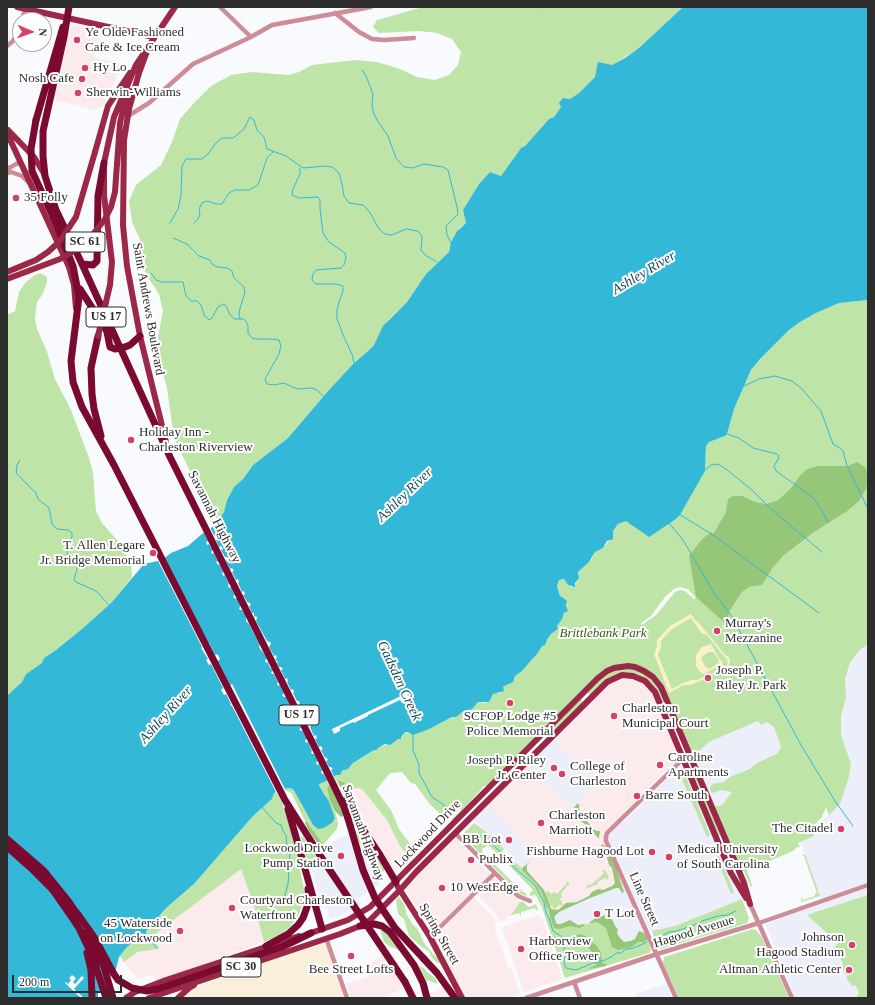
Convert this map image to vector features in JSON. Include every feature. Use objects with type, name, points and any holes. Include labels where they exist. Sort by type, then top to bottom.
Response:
[{"type":"highway","name":"Savannah Highway","points":[[69,7],[64,37],[43,131],[45,176],[56,210],[170,457],[344,806],[363,870],[375,898],[395,928],[437,973],[455,998]]},
{"type":"highway","name":"Savannah Highway","points":[[67,18],[60,34],[36,120],[31,149],[32,170],[54,219],[77,282],[79,296],[71,361],[73,382],[82,407],[114,465],[284,798],[321,857],[406,982],[413,998]]},
{"type":"highway","points":[[82,264],[93,265],[97,261],[98,196],[104,163]]},
{"type":"highway","points":[[77,282],[82,293],[93,307],[104,326],[107,332],[110,347],[115,349],[130,345],[140,336]]},
{"type":"highway","points":[[98,336],[91,368],[92,394],[94,409],[101,435],[114,465]]},
{"type":"highway","points":[[334,786],[380,855],[396,882]]},
{"type":"highway","points":[[284,798],[322,929]]},
{"type":"highway","name":"SC 30","points":[[7,839],[44,871],[61,891],[94,937],[118,980],[132,988],[147,991],[158,989],[282,947],[311,933]]},
{"type":"highway","points":[[7,847],[33,870],[52,890],[79,928],[93,958],[106,998]]},
{"type":"highway","points":[[266,946],[292,931],[303,918],[309,896],[305,871]]},
{"type":"highway","name":"SC 30","points":[[77,913],[99,955],[113,998]]},
{"type":"highway","points":[[360,926],[374,924],[382,926],[390,932],[414,965],[423,984],[427,998]]},
{"type":"highway","points":[[79,928],[91,970],[92,998]]},
{"type":"main road","points":[[17,7],[154,37]]},
{"type":"main road","name":"Saint Andrews Boulevard","points":[[98,336],[110,285],[112,262],[104,195],[104,163],[114,116],[136,65],[175,7]]},
{"type":"main road","name":"Saint Andrews Boulevard","points":[[149,46],[139,73],[129,109],[124,140],[123,225],[127,266],[140,336],[170,457]]},
{"type":"main road","name":"SC 61","points":[[7,272],[28,264],[48,252],[60,241],[68,230],[80,207],[108,106],[136,65]]},
{"type":"main road","name":"SC 61","points":[[7,279],[60,259],[79,248],[105,219],[111,207],[115,192],[118,140],[122,117],[129,94],[139,73]]},
{"type":"main road","points":[[7,128],[37,161],[45,176]]},
{"type":"main road","points":[[7,132],[68,267],[74,285],[77,321]]},
{"type":"main road","points":[[20,162],[26,159],[37,161]]},
{"type":"main road","name":"Lockwood Drive","points":[[126,998],[135,992],[154,985],[266,946],[311,933],[348,920],[370,908],[600,675],[607,671],[621,667],[635,667],[649,674],[658,682],[744,883],[750,904]]},
{"type":"main road","name":"Lockwood Drive","points":[[149,998],[360,926],[370,920],[589,700],[612,679],[622,675],[633,676],[645,681],[655,692],[731,873],[750,904]]},
{"type":"main road","points":[[582,693],[589,700]]},
{"type":"main road","points":[[664,712],[671,710]]},
{"type":"main road","points":[[541,735],[547,742]]},
{"type":"main road","points":[[683,758],[688,751]]},
{"type":"main road","points":[[514,762],[520,769]]},
{"type":"main road","points":[[484,792],[491,798]]},
{"type":"main road","points":[[449,827],[456,834]]},
{"type":"main road","points":[[718,843],[726,840]]},
{"type":"main road","points":[[412,866],[418,871]]},
{"type":"main road","name":"Spring Street","points":[[396,882],[430,937],[462,998]]},
{"type":"main road","points":[[322,929],[326,938]]},
{"type":"main road","points":[[282,953],[312,939],[314,934],[311,933]]},
{"type":"main road","points":[[178,998],[189,988],[214,976]]},
{"type":"street","points":[[220,7],[251,36]]},
{"type":"street","points":[[128,116],[149,103],[193,64],[272,25],[371,7]]},
{"type":"street","points":[[335,14],[359,32],[372,38],[384,40],[414,38]]},
{"type":"street","points":[[129,109],[136,111]]},
{"type":"street","points":[[7,170],[20,162]]},
{"type":"street","points":[[7,173],[10,172],[22,176],[31,186]]},
{"type":"street","name":"Line Street","points":[[676,998],[606,841],[606,837],[608,832],[683,758]]},
{"type":"street","points":[[456,834],[518,896],[530,901]]},
{"type":"street","points":[[430,937],[495,873]]},
{"type":"street","name":"Hagood Avenue","points":[[530,997],[657,954],[759,923],[868,885]]},
{"type":"street","points":[[750,904],[792,998]]},
{"type":"street","points":[[326,938],[347,998]]},
{"type":"street","points":[[574,982],[580,998]]},
{"type":"shaded area","points":[[74,24],[102,31],[94,57],[122,64],[104,105],[94,110],[56,100],[53,96],[69,29]]},
{"type":"shaded area","name":"The Citadel","points":[[868,644],[868,998],[795,998],[766,925],[799,909],[822,901],[800,842],[840,804],[849,777],[851,764],[841,735],[841,716],[846,697],[845,680],[850,662],[861,649]]},
{"type":"shaded area","points":[[624,677],[640,680],[652,691],[679,757],[678,760],[664,772],[659,779],[657,779],[605,834],[623,882],[553,915],[545,893],[522,868],[537,854],[487,804],[528,764],[573,809],[552,739],[605,686]]},
{"type":"shaded area","points":[[774,714],[793,757],[735,789],[722,805],[714,807],[693,757],[709,742]]},
{"type":"shaded area","name":"College of Charleston","points":[[552,739],[597,784],[573,809],[528,764]]},
{"type":"shaded area","name":"Medical University of South Carolina","points":[[678,768],[684,768],[742,899],[675,926],[650,932],[631,889],[631,884],[625,876],[608,836]]},
{"type":"shaded area","points":[[360,787],[387,820],[400,846],[406,854],[411,855],[414,859],[405,869],[398,871],[390,867],[342,794]]},
{"type":"shaded area","name":"BB Lot","points":[[487,804],[537,854],[522,868],[489,834],[472,820]]},
{"type":"shaded area","points":[[349,833],[359,842],[367,853],[371,854],[373,864],[371,866],[373,873],[381,884],[359,898],[360,905],[352,911],[330,919],[327,914],[329,913],[327,908],[321,907],[311,866],[325,854],[332,843]]},
{"type":"shaded area","name":"10 WestEdge","points":[[453,839],[458,840],[485,869],[489,871],[489,875],[434,931],[430,931],[407,893],[406,888],[408,884]]},
{"type":"shaded area","points":[[241,869],[254,906],[264,942],[154,982],[155,979],[153,974],[138,979],[122,960],[142,941]]},
{"type":"shaded area","points":[[493,878],[497,879],[518,901],[524,902],[530,907],[536,904],[538,910],[535,908],[521,912],[521,916],[519,913],[506,917],[506,920],[500,922],[495,913],[477,894]]},
{"type":"shaded area","points":[[623,882],[637,920],[641,923],[647,935],[622,946],[580,927],[558,926],[553,915]]},
{"type":"shaded area","points":[[472,898],[474,898],[494,917],[496,924],[494,927],[501,948],[504,945],[502,950],[509,970],[511,967],[520,994],[506,998],[465,998],[434,938]]},
{"type":"shaded area","points":[[538,915],[542,917],[562,979],[524,992],[502,929],[505,926]]},
{"type":"shaded area","points":[[322,943],[326,945],[344,998],[180,998],[185,993],[196,987],[278,957]]},
{"type":"shaded area","points":[[382,955],[404,989],[380,998],[351,998],[346,984],[374,975],[368,966]]},
{"type":"shaded area","points":[[666,984],[672,998],[637,998],[636,994]]},
{"type":"shaded area","points":[[444,987],[453,998],[429,998],[429,995]]},
{"type":"green space","points":[[423,7],[683,7],[640,47],[595,77],[579,93],[570,99],[563,98],[561,107],[554,117],[549,119],[525,146],[521,148],[501,176],[490,172],[479,184],[463,210],[466,223],[457,231],[451,242],[449,252],[426,274],[407,302],[389,319],[374,345],[354,363],[328,391],[288,438],[253,465],[243,479],[234,487],[227,500],[224,512],[218,521],[203,498],[174,438],[167,388],[160,364],[158,337],[163,311],[159,294],[145,271],[145,261],[141,242],[132,222],[129,201],[136,185],[161,165],[172,142],[180,119],[211,86],[231,75],[252,72],[288,75],[299,72],[312,65],[356,60],[377,62],[400,69],[417,77],[435,80],[449,75],[458,65],[461,52],[452,39],[437,33],[419,31],[379,33],[373,27],[377,20]]},
{"type":"green space","points":[[40,273],[47,277],[47,283],[37,302],[35,318],[37,329],[47,352],[55,379],[71,410],[89,458],[93,473],[96,511],[102,523],[118,541],[131,563],[132,577],[111,603],[82,629],[44,658],[42,663],[26,674],[22,682],[7,698],[7,313],[9,314],[15,311],[19,292],[25,283]]},
{"type":"green space","name":"Brittlebank Park","points":[[868,300],[868,644],[861,649],[850,662],[845,680],[846,697],[841,716],[841,735],[851,764],[849,777],[840,804],[829,815],[826,807],[822,817],[811,828],[814,836],[798,843],[800,847],[747,871],[752,885],[751,888],[744,871],[741,871],[714,807],[722,805],[732,792],[721,790],[713,793],[711,792],[710,788],[712,784],[724,782],[730,777],[750,769],[757,763],[777,754],[781,747],[774,727],[767,722],[761,725],[758,721],[709,742],[693,757],[663,686],[646,670],[610,668],[488,786],[484,786],[453,821],[451,820],[461,810],[460,808],[447,821],[429,803],[415,784],[411,783],[402,772],[390,773],[376,790],[391,810],[399,829],[417,853],[412,857],[411,855],[409,857],[400,846],[387,820],[362,789],[358,788],[344,793],[334,777],[374,750],[401,739],[405,732],[410,733],[436,725],[470,709],[478,702],[485,703],[495,693],[500,693],[503,687],[508,685],[515,676],[534,658],[551,634],[558,629],[558,622],[566,611],[567,603],[565,598],[560,596],[557,586],[559,580],[564,579],[568,585],[572,587],[575,585],[579,577],[578,572],[591,560],[595,552],[603,548],[613,536],[613,531],[618,524],[625,521],[662,528],[676,519],[680,515],[705,471],[706,446],[709,442],[727,434],[734,409],[751,370],[789,330],[816,313],[839,303]],"holes":[[[857,462],[846,512],[813,533],[783,556],[772,569],[762,585],[749,587],[742,592],[729,612],[702,539],[711,532],[713,535],[725,514],[728,499],[750,499],[766,504],[778,500],[792,487],[800,475],[807,469],[817,466],[847,466]],[[680,587],[688,589],[696,598],[694,599],[685,591],[680,590],[675,592],[656,615],[642,625],[641,623],[651,616],[665,597],[674,589]]]},
{"type":"green space","points":[[857,462],[866,468],[868,478],[866,489],[859,501],[846,512],[813,533],[783,556],[772,569],[762,585],[749,587],[742,592],[729,612],[727,625],[696,597],[689,556],[702,539],[711,532],[713,534],[725,514],[728,499],[733,496],[742,496],[756,502],[766,504],[778,500],[792,487],[800,475],[807,469],[817,466],[847,466]]},
{"type":"green space","points":[[619,669],[633,669],[644,673],[659,687],[666,708],[664,708],[643,677],[632,673],[627,673],[590,695],[588,693],[588,691],[606,674]]},
{"type":"green space","points":[[581,699],[583,702],[547,737],[545,737],[545,734]]},
{"type":"green space","points":[[688,763],[695,776],[721,836],[718,836]]},
{"type":"green space","points":[[684,772],[710,835],[707,837],[681,777]]},
{"type":"green space","points":[[327,780],[330,785],[328,792],[338,823],[337,829],[323,845],[304,819],[292,794],[285,789],[293,789],[313,825],[324,828],[332,823],[335,818],[329,801],[319,784]]},
{"type":"green space","points":[[338,782],[343,782],[350,788],[355,808],[350,804]]},
{"type":"green space","points":[[330,785],[344,815],[341,817],[335,811],[330,800],[327,788]]},
{"type":"green space","points":[[277,792],[291,828],[305,893],[303,904],[298,916],[289,928],[278,936],[264,942],[254,906],[241,869],[151,937],[159,948],[158,949],[137,952],[124,962],[120,956],[126,948],[142,933],[152,942],[146,933],[166,908],[194,884],[253,816],[272,799],[274,793]]},
{"type":"green space","points":[[577,804],[579,804],[580,813],[596,831],[600,831],[599,838],[573,813],[573,809]]},
{"type":"green space","points":[[306,821],[327,850],[325,854],[309,831],[305,823]]},
{"type":"green space","points":[[354,822],[385,869],[376,876],[371,866],[373,864],[371,854],[367,853],[359,842],[349,833],[358,829]]},
{"type":"green space","points":[[474,823],[489,834],[504,849],[499,855],[488,845],[482,849],[482,852],[523,892],[526,893],[526,896],[519,893],[462,835]]},
{"type":"green space","points":[[303,836],[318,860],[308,868],[301,837]]},
{"type":"green space","points":[[603,844],[616,868],[624,892],[622,893],[619,888],[616,888],[559,912],[554,917],[556,924],[561,924],[570,920],[578,925],[585,924],[584,926],[579,928],[569,926],[560,929],[554,928],[549,909],[542,893],[536,884],[522,870],[523,867],[530,862],[527,865],[527,871],[544,890],[551,909],[558,910],[566,903],[577,902],[589,896],[592,892],[598,889],[603,890],[615,883],[612,868],[609,865],[606,854],[601,845]]},
{"type":"green space","points":[[504,852],[523,869],[545,893],[548,891],[551,894],[554,892],[557,894],[567,883],[566,881],[569,882],[561,893],[562,897],[560,899],[563,905],[559,905],[555,909],[550,905],[558,926],[568,921],[581,927],[608,915],[622,946],[647,935],[651,951],[649,953],[565,978],[543,910],[536,895],[530,896],[530,893],[533,890],[500,856]]},
{"type":"green space","points":[[805,854],[820,896],[801,902],[801,897],[803,900],[815,896],[817,893],[804,856],[801,856]]},
{"type":"green space","points":[[719,856],[734,892],[731,894],[716,857]]},
{"type":"green space","points":[[602,870],[605,870],[609,877],[608,879],[607,880],[606,878],[597,882],[598,884],[585,889],[589,884],[591,885],[604,873]]},
{"type":"green space","name":"Johnson Hagood Stadium","points":[[868,895],[868,998],[859,998],[857,996],[859,992],[855,985],[852,986],[846,977],[849,975],[846,975],[841,966],[843,963],[834,948],[838,943],[807,915]]},
{"type":"green space","points":[[398,896],[404,904],[407,915],[413,925],[417,928],[424,943],[441,963],[437,963],[430,955],[429,951],[409,936],[404,919],[398,914],[396,901]]},
{"type":"green space","points":[[742,899],[749,918],[747,923],[661,949],[656,947],[652,931],[675,926]]},
{"type":"green space","points":[[520,902],[524,902],[530,907],[536,904],[538,910],[535,908],[521,912],[521,916],[519,913],[505,917],[511,915]]},
{"type":"green space","points":[[608,914],[618,929],[617,933],[624,942],[635,939],[639,931],[644,933],[648,939],[644,942],[638,942],[632,947],[618,950],[612,947],[606,928],[597,922],[589,923],[594,919]]},
{"type":"green space","points":[[382,928],[402,951],[391,947],[384,942],[380,929]]},
{"type":"green space","points":[[753,929],[761,936],[789,998],[679,998],[663,963],[664,957]]},
{"type":"green space","points":[[578,934],[586,936],[597,946],[601,953],[602,963],[607,964],[606,966],[588,969],[596,965],[596,957],[588,947],[583,947],[577,942],[575,938]]},
{"type":"green space","points":[[419,966],[424,968],[435,978],[438,984],[426,980]]},
{"type":"sand","points":[[691,614],[726,656],[728,656],[730,660],[729,666],[725,671],[724,670],[691,685],[684,685],[669,693],[654,654],[657,646],[657,640],[670,626]],"holes":[[[691,618],[702,634],[706,634],[727,660],[728,664],[725,668],[697,680],[683,683],[672,689],[658,655],[661,647],[661,641],[672,629]]]},
{"type":"sand","points":[[711,644],[723,663],[704,674],[700,672],[696,666],[696,655],[702,647]],"holes":[[[709,652],[713,652],[719,660],[718,664],[709,669],[701,659]]]},
{"type":"water","name":"Ashley River","points":[[683,7],[868,7],[868,300],[839,303],[816,313],[789,330],[760,359],[751,370],[734,409],[727,434],[709,442],[706,446],[705,471],[680,515],[649,537],[626,521],[618,524],[613,531],[613,539],[607,541],[603,548],[595,552],[589,562],[578,572],[579,578],[575,583],[575,587],[568,585],[564,579],[559,580],[557,586],[560,596],[567,601],[566,606],[568,611],[564,613],[557,626],[558,629],[551,634],[545,645],[542,646],[522,671],[515,676],[513,682],[503,687],[504,691],[493,694],[489,702],[478,702],[472,709],[464,711],[456,717],[452,717],[427,730],[413,735],[405,732],[401,739],[398,739],[390,745],[385,744],[377,750],[374,750],[353,763],[348,769],[342,771],[340,775],[336,775],[332,779],[321,783],[319,785],[329,801],[335,818],[332,823],[324,828],[318,829],[313,825],[293,789],[288,788],[274,793],[272,799],[253,816],[194,884],[166,908],[146,932],[153,943],[142,933],[126,948],[119,957],[116,969],[98,993],[98,998],[7,998],[8,695],[22,682],[26,674],[42,663],[44,658],[82,629],[111,603],[144,564],[162,560],[171,553],[188,546],[214,526],[224,512],[227,500],[234,487],[243,479],[253,465],[288,438],[328,391],[354,363],[374,345],[383,326],[407,302],[426,274],[449,252],[451,242],[457,231],[466,223],[463,210],[479,184],[490,172],[501,176],[521,148],[525,146],[549,119],[554,117],[561,107],[559,103],[563,98],[570,99],[579,93],[595,77],[598,62],[612,65],[625,58],[640,47]]},
{"type":"pier","points":[[210,527],[215,537],[217,536],[218,539],[216,540],[219,547],[221,546],[223,549],[221,550],[228,559],[226,561],[230,569],[232,568],[234,571],[232,572],[236,580],[238,579],[242,592],[244,591],[245,594],[243,595],[251,605],[249,606],[252,613],[254,613],[254,617],[256,616],[257,618],[256,621],[267,641],[271,644],[269,647],[274,656],[276,655],[277,658],[275,659],[278,662],[279,667],[283,669],[281,670],[285,679],[287,678],[287,682],[291,690],[293,689],[293,693],[297,701],[299,701],[300,704],[298,705],[302,713],[304,712],[306,715],[304,716],[308,724],[311,726],[310,727],[314,736],[316,735],[317,738],[315,739],[319,747],[321,746],[323,749],[321,750],[325,758],[326,757],[328,760],[326,761],[329,767],[333,769],[331,770],[335,779],[332,781],[328,782],[324,774],[321,772],[322,770],[319,764],[317,765],[316,762],[318,761],[314,754],[312,754],[308,742],[306,743],[305,740],[307,739],[303,731],[299,729],[301,728],[297,719],[295,720],[295,716],[291,708],[289,709],[288,706],[290,705],[286,697],[282,695],[284,693],[280,685],[278,686],[278,682],[274,674],[271,672],[273,671],[268,662],[266,663],[265,660],[267,659],[260,649],[260,645],[246,621],[246,616],[242,610],[240,610],[239,608],[241,606],[237,598],[235,599],[233,596],[235,595],[231,587],[229,588],[225,575],[223,576],[222,573],[224,572],[216,562],[218,561],[214,553],[212,554],[211,552],[213,550],[209,544],[207,545],[206,542],[208,541],[203,531]]},
{"type":"pier","points":[[164,556],[215,655],[218,655],[220,659],[218,661],[230,685],[232,684],[286,791],[277,794],[232,706],[230,705],[231,704],[226,694],[224,695],[221,690],[223,688],[211,664],[209,665],[206,660],[208,659],[201,648],[202,647],[157,559]]},
{"type":"pier","points":[[407,693],[410,699],[402,703],[400,700],[354,723],[353,722],[340,728],[340,731],[334,734],[332,729]]},
{"type":"pier","points":[[72,975],[76,978],[73,982],[75,984],[82,976],[84,978],[74,989],[84,998],[81,998],[65,983],[66,982],[68,984],[71,980],[69,978]]},
{"type":"waterway","points":[[362,70],[373,94],[372,106],[374,114],[388,136],[396,158],[404,167],[412,168],[424,164],[443,167],[448,170],[458,214],[446,226],[447,235],[451,243]]},
{"type":"waterway","points":[[170,223],[178,209],[181,196],[182,166],[186,159],[202,159],[222,138],[233,138],[244,129],[250,117],[254,120],[257,130],[264,137],[267,149],[286,156],[303,168],[325,166],[332,167],[339,173],[344,196],[349,203],[363,205],[369,211],[379,229],[385,234],[392,235],[406,229],[418,231],[422,236],[421,250],[425,255],[437,262]]},
{"type":"waterway","points":[[194,223],[198,219],[200,214],[199,209],[202,203],[207,201],[222,204],[229,193],[235,190],[249,190],[258,185],[267,158],[273,152]]},
{"type":"waterway","points":[[300,168],[300,174],[293,189],[292,195],[299,198],[318,197],[320,200],[323,233],[329,242],[345,253],[346,258],[344,265],[341,268],[316,270],[313,274],[312,280],[316,284],[336,284],[343,286],[343,291],[337,310],[337,319],[352,354],[354,363]]},
{"type":"waterway","points":[[173,238],[187,244],[199,256],[210,260],[213,265],[227,268],[232,271],[234,278],[244,287],[245,292],[239,312],[240,319]]},
{"type":"waterway","points":[[151,273],[156,280],[162,282],[183,282],[186,296],[191,301],[197,301],[201,305],[204,315],[209,320],[212,318],[218,307],[224,304],[230,315],[235,319],[243,319],[246,321],[248,333],[252,338],[279,340],[281,346],[279,354],[265,379],[267,384],[274,385],[284,383],[297,389],[312,388],[317,390],[324,397]]},
{"type":"waterway","points":[[744,386],[759,379],[775,376],[792,381],[801,388],[821,411],[833,444],[843,451],[847,466],[868,509]]},
{"type":"waterway","points":[[727,434],[739,438],[753,448],[777,454],[779,456],[774,466],[776,471],[811,496],[820,507],[828,522]]},
{"type":"waterway","points":[[20,460],[17,465],[16,473],[36,493],[38,499],[49,508],[52,524],[57,529],[68,530],[72,533],[72,537],[67,546],[67,554],[77,560],[78,565],[74,580],[96,591],[109,605]]},
{"type":"waterway","points":[[704,471],[711,465],[718,464],[726,469],[822,552]]},
{"type":"waterway","points":[[679,514],[713,535],[819,613]]},
{"type":"waterway","points":[[669,523],[683,540],[714,593],[732,617],[801,745],[835,801],[853,826]]},
{"type":"waterway","name":"Gadsden Creek","points":[[413,733],[413,750],[419,765],[419,773],[432,797],[444,805],[450,814]]},
{"type":"waterway","points":[[262,807],[276,823],[281,825],[286,835],[287,849],[290,854],[288,884],[281,904]]},
{"type":"waterway","name":"Gadsden Creek","points":[[468,840],[485,836],[517,870],[535,885],[544,902],[546,913],[553,931],[561,936],[564,943],[564,963],[566,968],[576,970],[605,960],[616,953],[621,953],[626,949],[634,948],[647,942]]},
{"type":"waterway","name":"Gadsden Creek","points":[[656,939],[669,932],[691,927],[702,921],[727,915],[736,911]]},
{"type":"waterway","points":[[153,943],[157,948]]},
{"type":"place","name":"Ye Olde Fashioned Cafe & Ice Cream","points":[[77,40]]},
{"type":"place","name":"Hy Lo","points":[[85,68]]},
{"type":"place","name":"Nosh Cafe","points":[[82,79]]},
{"type":"place","name":"Sherwin-Williams","points":[[78,93]]},
{"type":"place","name":"35 Folly","points":[[16,198]]},
{"type":"place","name":"Holiday Inn - Charleston Riverview","points":[[131,440]]},
{"type":"place","name":"T. Allen Legare Jr. Bridge Memorial","points":[[153,553]]},
{"type":"place","name":"Murray's Mezzanine","points":[[717,631]]},
{"type":"place","name":"Joseph P. Riley Jr. Park","points":[[708,678]]},
{"type":"place","name":"SCFOP Lodge #5 Police Memorial","points":[[510,703]]},
{"type":"place","name":"Charleston Municipal Court","points":[[614,716]]},
{"type":"place","name":"Caroline Apartments","points":[[660,765]]},
{"type":"place","name":"Joseph P. Riley Jr. Center","points":[[554,768]]},
{"type":"place","name":"College of Charleston","points":[[562,774]]},
{"type":"place","name":"Barre South","points":[[637,796]]},
{"type":"place","name":"Charleston Marriott","points":[[541,823]]},
{"type":"place","name":"The Citadel","points":[[841,829]]},
{"type":"place","name":"BB Lot","points":[[509,840]]},
{"type":"place","name":"Fishburne Hagood Lot","points":[[652,852]]},
{"type":"place","name":"Lockwood Drive Pump Station","points":[[341,856]]},
{"type":"place","name":"Medical University of South Carolina","points":[[669,857]]},
{"type":"place","name":"Publix","points":[[471,860]]},
{"type":"place","name":"10 WestEdge","points":[[442,888]]},
{"type":"place","name":"Courtyard Charleston Waterfront","points":[[232,908]]},
{"type":"place","name":"T Lot","points":[[597,914]]},
{"type":"place","name":"45 Waterside on Lockwood","points":[[180,931]]},
{"type":"place","name":"Johnson Hagood Stadium","points":[[852,945]]},
{"type":"place","name":"Harborview Office Tower","points":[[521,949]]},
{"type":"place","name":"Bee Street Lofts","points":[[351,956]]},
{"type":"place","name":"Altman Athletic Center","points":[[849,970]]}]
